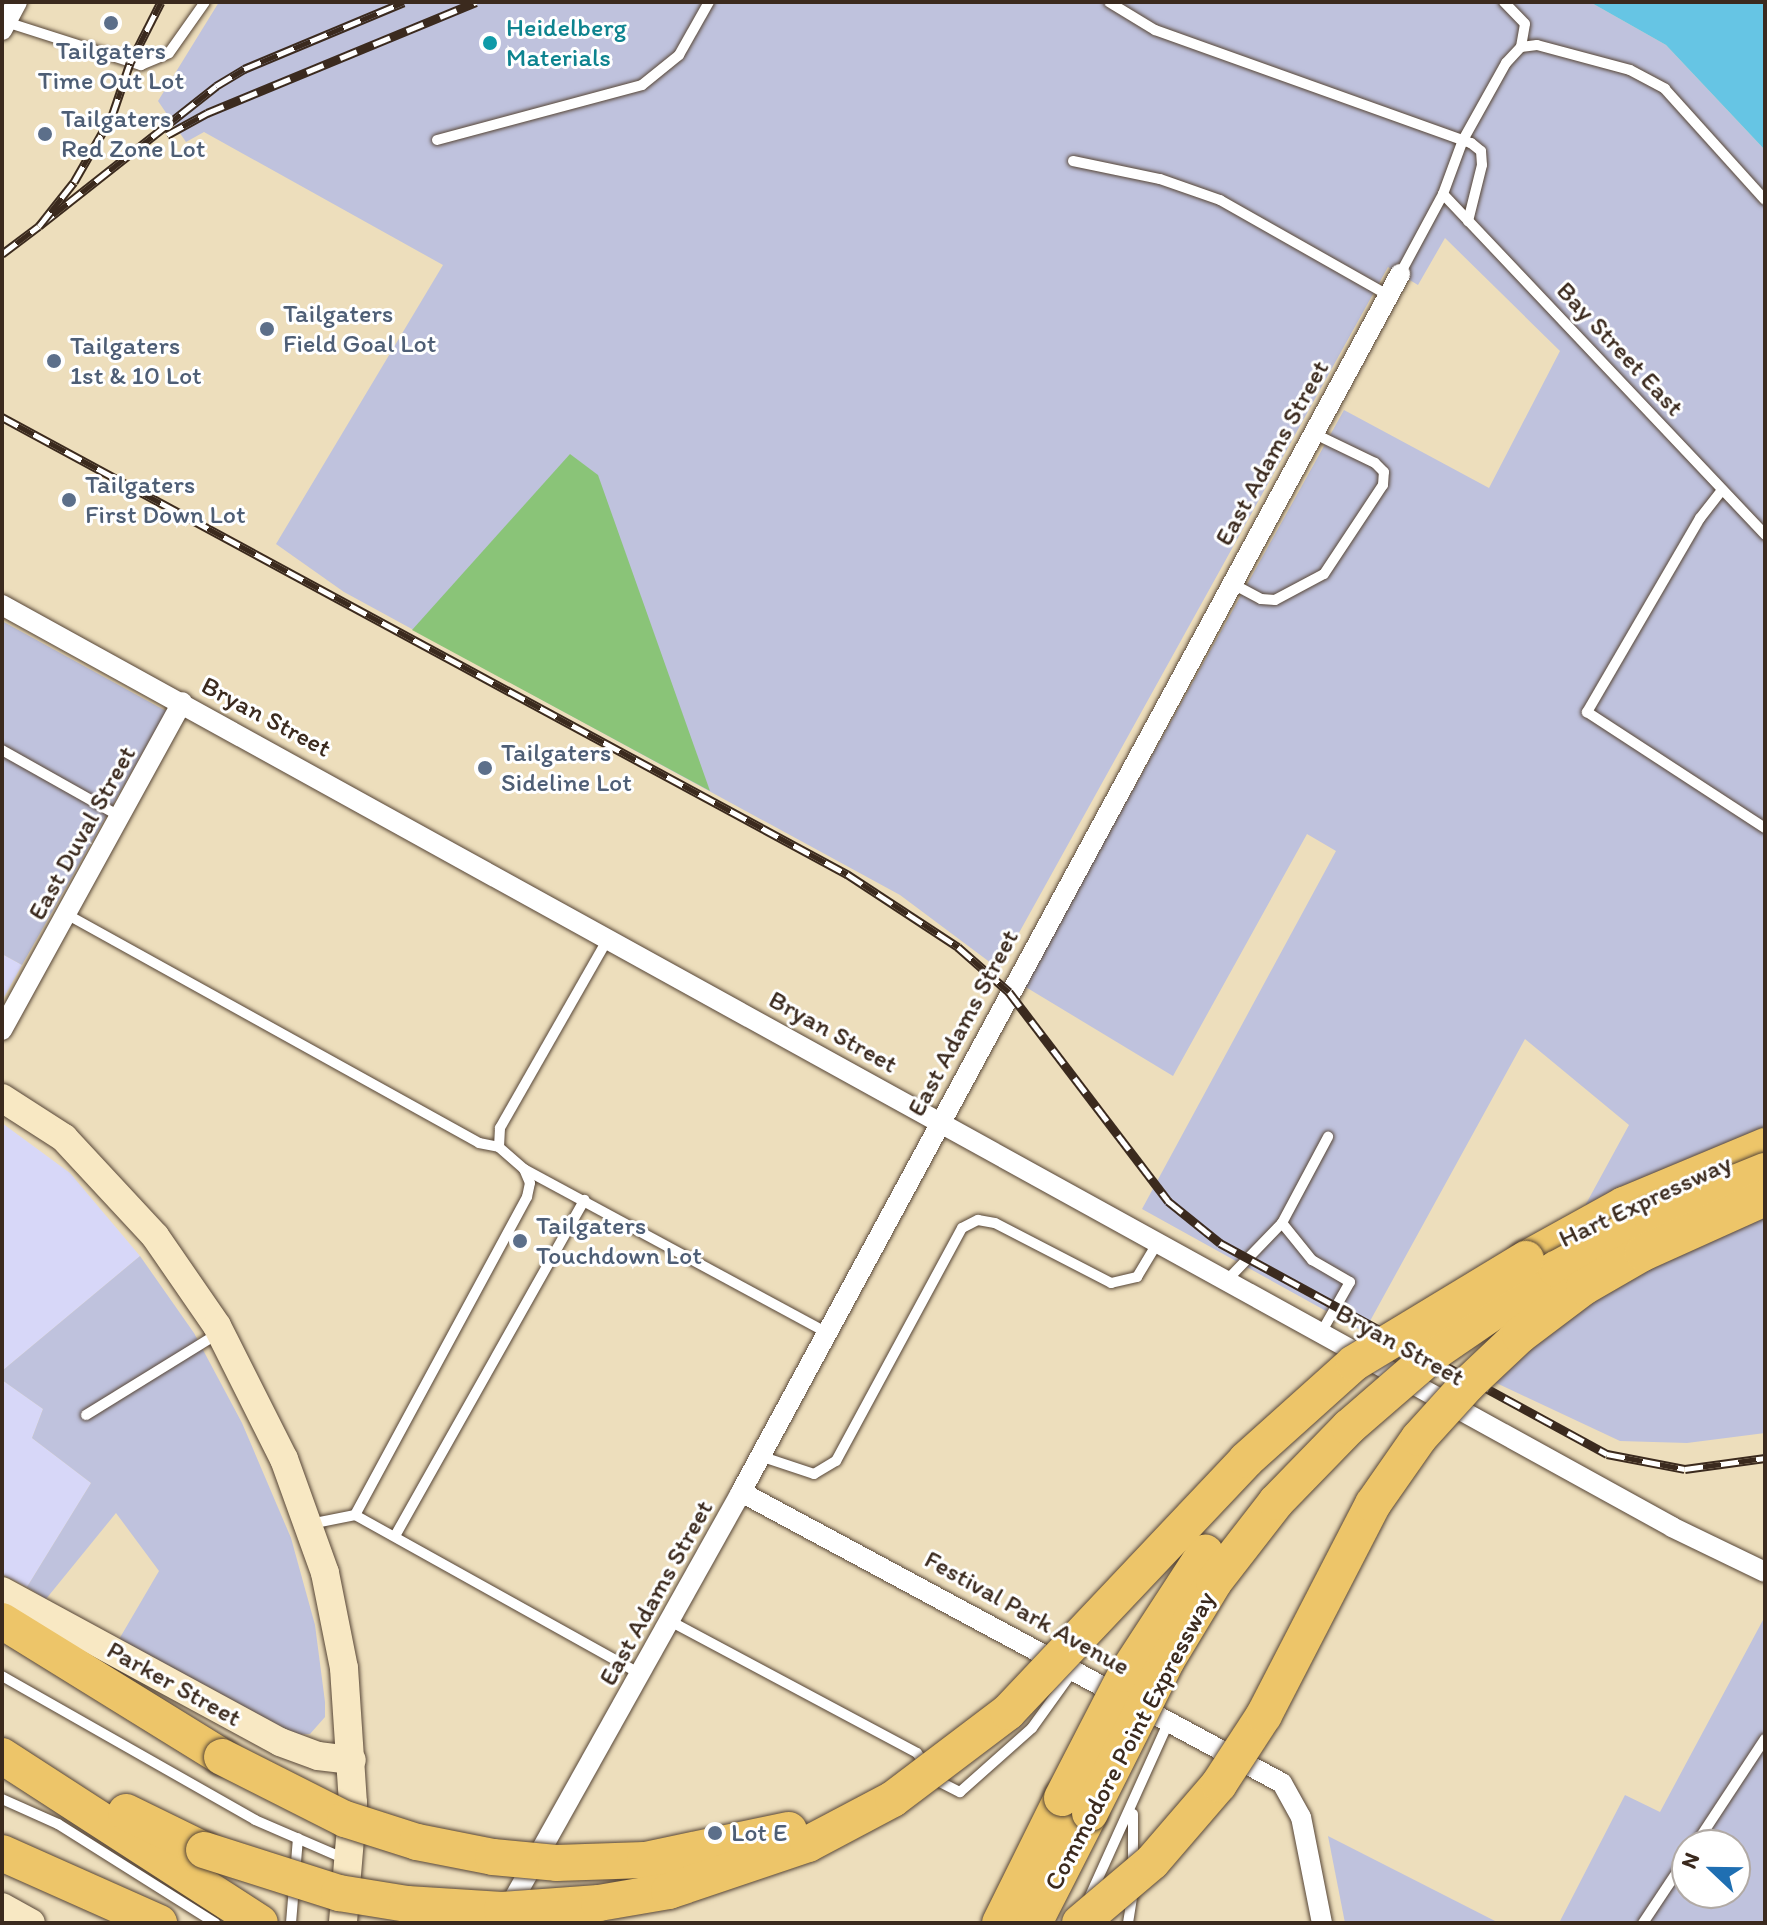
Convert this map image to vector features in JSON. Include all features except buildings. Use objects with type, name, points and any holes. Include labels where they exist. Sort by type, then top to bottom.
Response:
[{"type":"highway","name":"Hart Expressway","points":[[1526,1259],[1624,1205],[1765,1146]]},
{"type":"highway","name":"Commodore Point Expressway","points":[[1000,1923],[1202,1599],[1259,1523],[1340,1436],[1429,1356],[1545,1275],[1652,1217],[1765,1171]]},
{"type":"highway","points":[[1078,1923],[1138,1875],[1219,1784],[1264,1715],[1381,1491],[1467,1385],[1520,1335],[1584,1287],[1643,1253],[1765,1198]]},
{"type":"highway","points":[[2,1733],[135,1817],[256,1870],[374,1899],[502,1910],[645,1896],[762,1863],[875,1810],[992,1725],[1308,1402],[1384,1342],[1526,1259]]},
{"type":"highway","name":"Commodore Point Expressway","points":[[1034,1923],[1076,1805],[1145,1642],[1250,1497],[1377,1368],[1526,1259]]},
{"type":"highway","points":[[2,1621],[222,1757],[309,1804],[417,1842],[513,1859],[611,1862],[711,1850],[809,1823],[906,1779],[992,1725]]},
{"type":"highway","points":[[2,1756],[260,1923]]},
{"type":"highway","points":[[2,1853],[159,1923]]},
{"type":"street","points":[[4,26],[17,2]]},
{"type":"street","name":"East Adams Street","points":[[496,1923],[534,1870],[1400,274]]},
{"type":"street","name":"Bryan Street","points":[[2,605],[1228,1279],[1672,1527],[1765,1572]]},
{"type":"street","name":"East Duval Street","points":[[2,1030],[68,915],[182,702]]},
{"type":"street","points":[[2,1098],[64,1138],[115,1188],[220,1332],[261,1405],[310,1524],[338,1630],[352,1760],[351,1861],[343,1923]]},
{"type":"street","name":"Festival Park Avenue","points":[[741,1492],[1270,1775],[1291,1793],[1301,1817],[1322,1923]]},
{"type":"street","name":"Parker Street","points":[[2,1591],[280,1742],[318,1756],[352,1760]]},
{"type":"street","points":[[3,1910],[31,1923]]},
{"type":"lane","points":[[4,26],[141,65],[169,53],[205,2]]},
{"type":"lane","points":[[437,140],[642,85],[679,55],[709,2]]},
{"type":"lane","points":[[1109,2],[1155,30],[1463,140],[1481,151],[1482,165],[1468,221]]},
{"type":"lane","points":[[1504,2],[1525,24],[1521,47],[1537,45],[1630,70],[1665,89],[1765,200]]},
{"type":"lane","name":"East Adams Street","points":[[1400,274],[1443,194],[1463,140],[1506,63],[1521,47]]},
{"type":"lane","points":[[1073,161],[1160,179],[1220,200],[1388,295]]},
{"type":"lane","name":"Bay Street East","points":[[1443,194],[1765,535]]},
{"type":"lane","points":[[1231,583],[1261,599],[1275,600],[1324,574],[1383,485],[1384,472],[1375,463],[1313,433]]},
{"type":"lane","points":[[1722,490],[1700,518],[1587,712],[1765,828]]},
{"type":"lane","points":[[2,750],[121,817]]},
{"type":"lane","points":[[68,915],[479,1143],[499,1147],[524,1169],[827,1333]]},
{"type":"lane","points":[[499,1147],[500,1128],[609,938]]},
{"type":"lane","points":[[1228,1279],[1282,1223],[1328,1137]]},
{"type":"lane","points":[[355,1515],[527,1197],[530,1183],[524,1169]]},
{"type":"lane","points":[[395,1536],[584,1200]]},
{"type":"lane","points":[[760,1456],[814,1474],[836,1461],[962,1228],[978,1220],[995,1223],[1111,1283],[1137,1277],[1158,1241]]},
{"type":"lane","points":[[1282,1223],[1312,1260],[1350,1282],[1322,1331]]},
{"type":"lane","points":[[86,1415],[220,1332]]},
{"type":"lane","points":[[310,1524],[355,1515],[641,1674]]},
{"type":"lane","points":[[670,1621],[917,1753],[936,1780],[960,1792],[1032,1728],[1075,1669]]},
{"type":"lane","points":[[2,1676],[187,1783],[351,1861]]},
{"type":"lane","points":[[1078,1923],[1133,1808],[1169,1720]]},
{"type":"lane","points":[[1706,1829],[1765,1739]]},
{"type":"lane","points":[[2,1799],[58,1824],[215,1923]]},
{"type":"lane","points":[[1128,1923],[1133,1808]]},
{"type":"lane","points":[[291,1923],[298,1838]]},
{"type":"lane","points":[[1643,1923],[1671,1881]]},
{"type":"shaded area","points":[[219,2],[1590,2],[1666,45],[1765,150],[1765,1433],[1687,1443],[1620,1441],[1490,1380],[1629,1125],[1525,1039],[1364,1332],[1142,1209],[1336,851],[1307,834],[1173,1076],[1024,986],[1344,410],[1489,488],[1560,351],[1445,238],[1418,285],[1388,267],[999,969],[900,895],[344,592],[276,544],[443,265],[204,132],[186,142],[158,101]]},
{"type":"shaded area","points":[[2,621],[166,711],[22,965],[2,954]]},
{"type":"shaded area","points":[[2,954],[22,965],[2,1001]]},
{"type":"shaded area","points":[[2,1123],[70,1173],[140,1256],[2,1371]]},
{"type":"shaded area","points":[[140,1256],[194,1333],[242,1423],[291,1538],[315,1625],[325,1702],[325,1717],[310,1734],[293,1735],[118,1641],[159,1571],[116,1513],[46,1599],[27,1587],[91,1483],[32,1438],[43,1409],[2,1380],[2,1371]]},
{"type":"shaded area","points":[[2,1380],[43,1409],[32,1438],[91,1483],[27,1587],[2,1574]]},
{"type":"shaded area","points":[[1763,1620],[1765,1923],[1559,1923],[1625,1795],[1660,1812]]},
{"type":"shaded area","points":[[1328,1836],[1499,1923],[1345,1923]]},
{"type":"green space","points":[[570,454],[598,475],[710,791],[412,630]]},
{"type":"water","points":[[1590,2],[1765,2],[1765,150],[1666,45]]},
{"type":"railway","points":[[2,254],[39,226],[74,182],[112,116],[130,63],[161,2]]},
{"type":"railway","points":[[39,226],[216,86],[244,69],[404,2]]},
{"type":"railway","points":[[167,135],[207,113],[476,2]]},
{"type":"railway","points":[[2,417],[847,874],[958,947],[1009,992],[1168,1201],[1220,1243],[1607,1454],[1685,1469],[1765,1458]]},
{"type":"place","name":"Tailgaters Time Out Lot","points":[[111,23]]},
{"type":"place","name":"Heidelberg Materials","points":[[490,43]]},
{"type":"place","name":"Tailgaters Red Zone Lot","points":[[45,134]]},
{"type":"place","name":"Tailgaters Field Goal Lot","points":[[267,329]]},
{"type":"place","name":"Tailgaters 1st & 10 Lot","points":[[54,361]]},
{"type":"place","name":"Tailgaters First Down Lot","points":[[69,500]]},
{"type":"place","name":"Tailgaters Sideline Lot","points":[[485,768]]},
{"type":"place","name":"Tailgaters Touchdown Lot","points":[[520,1241]]},
{"type":"place","name":"Lot E","points":[[715,1833]]}]
